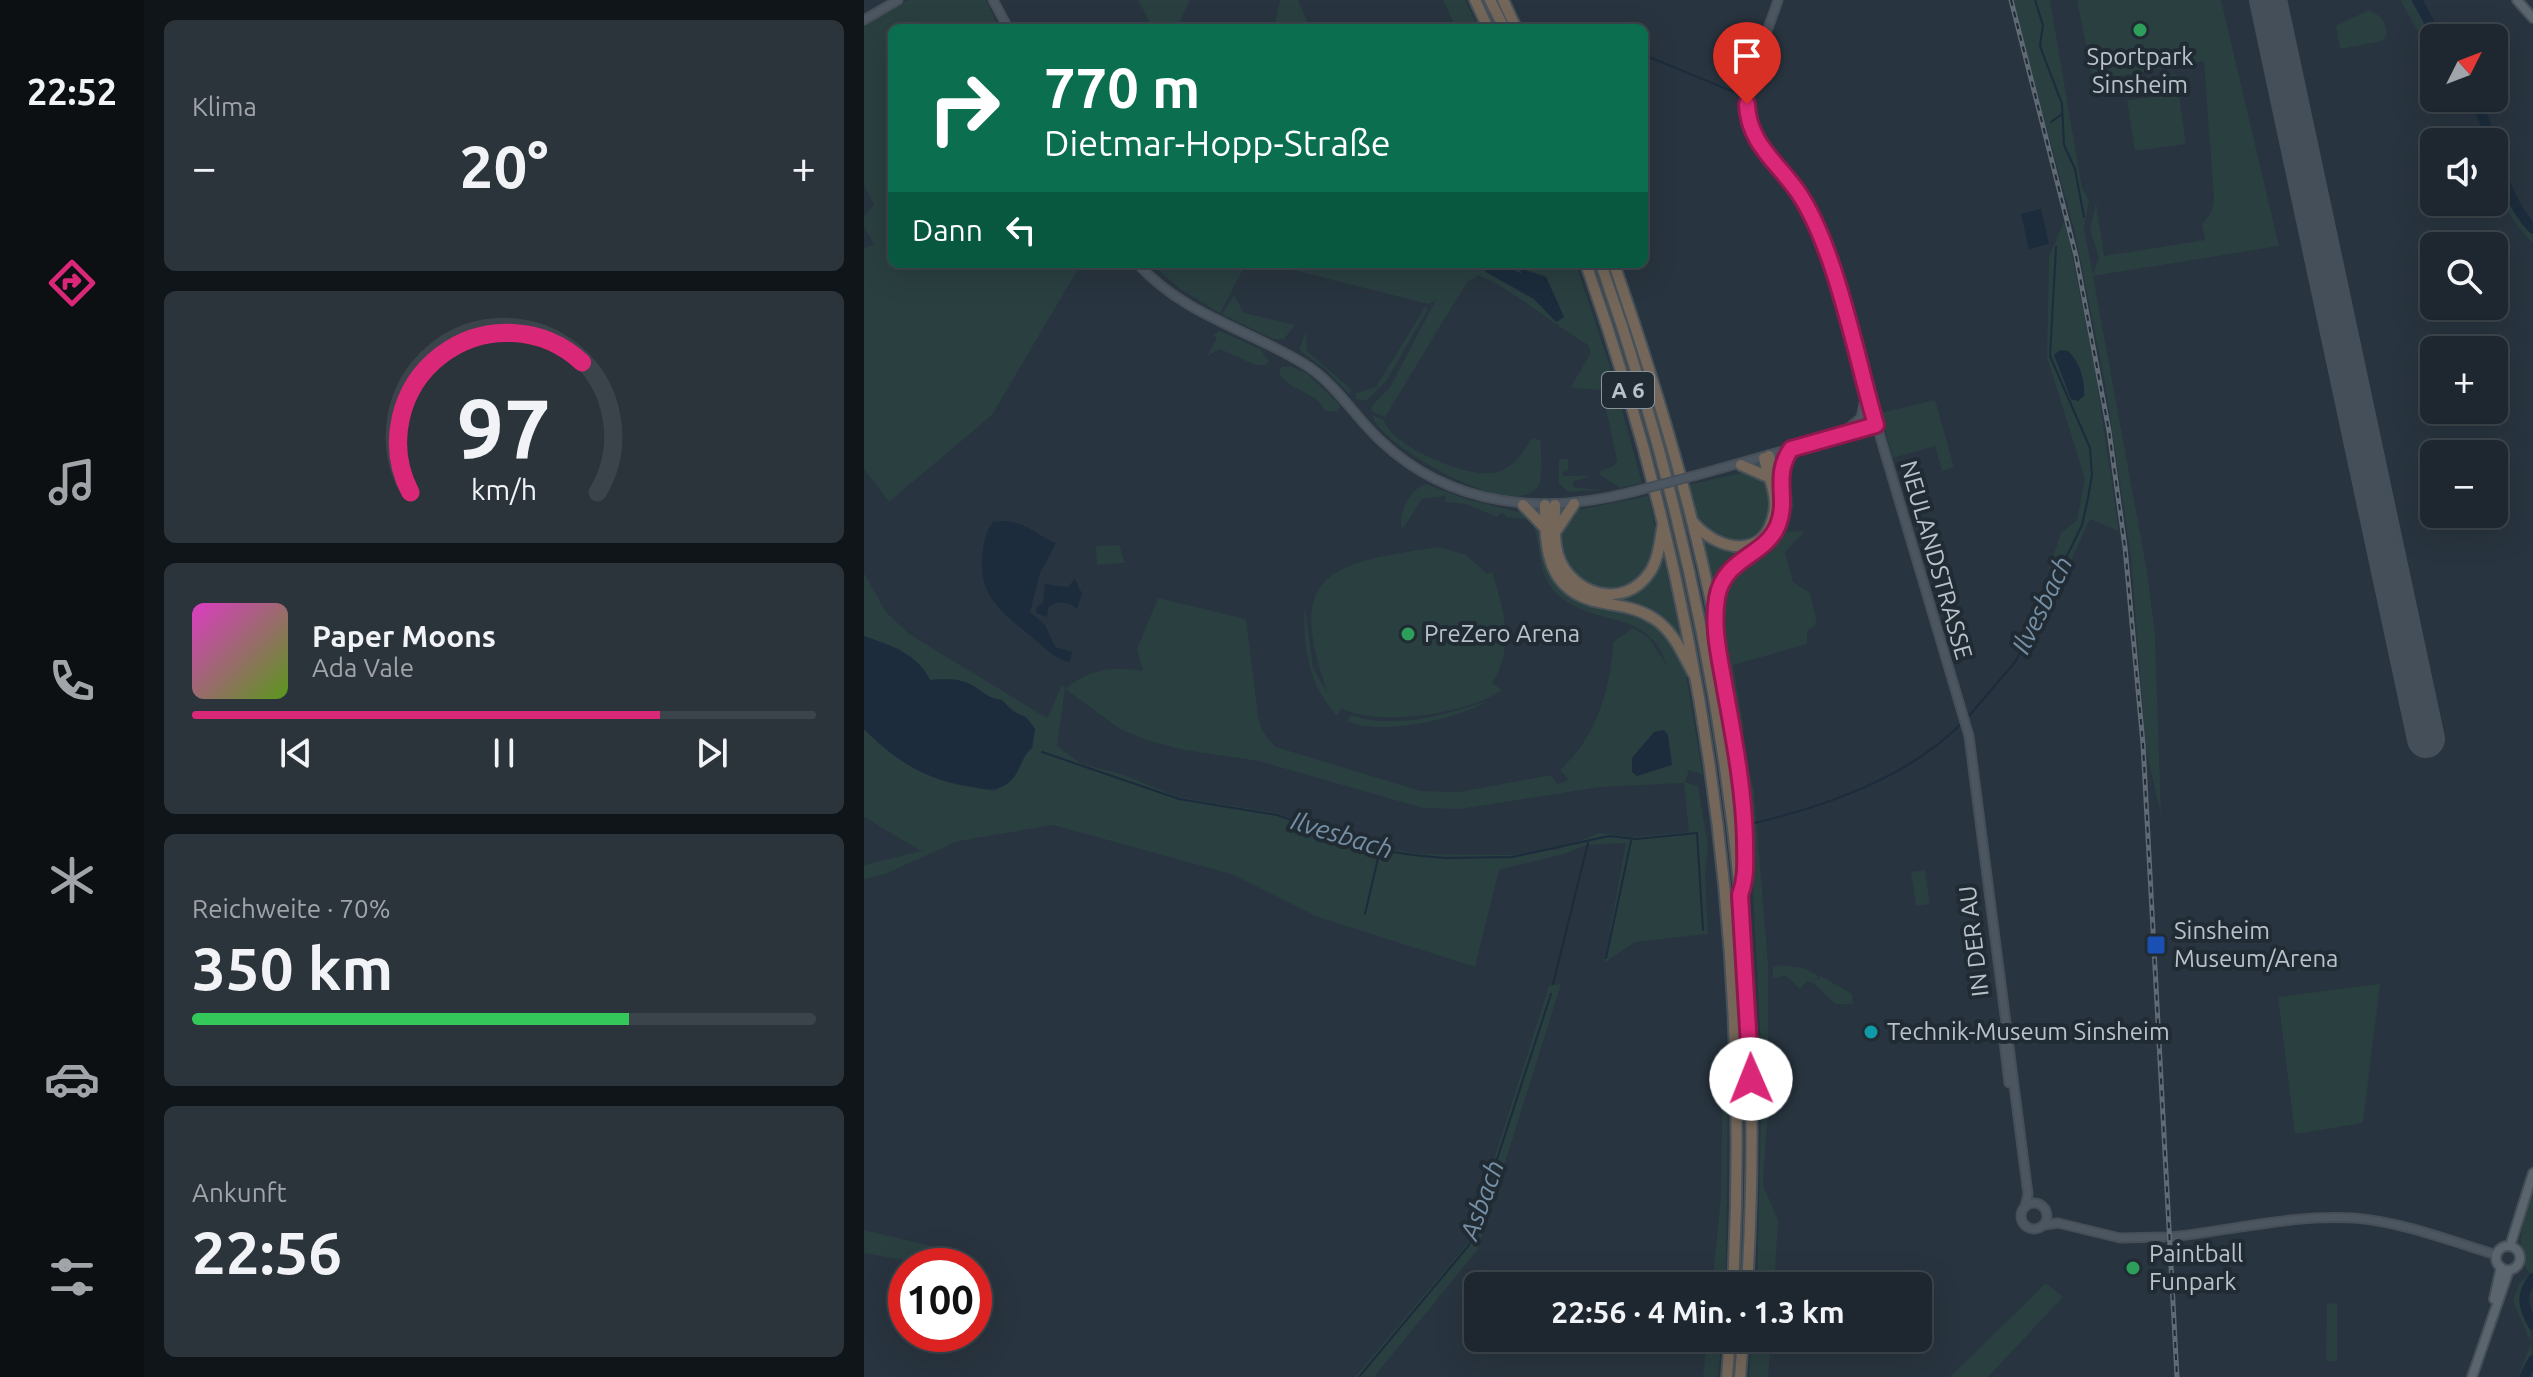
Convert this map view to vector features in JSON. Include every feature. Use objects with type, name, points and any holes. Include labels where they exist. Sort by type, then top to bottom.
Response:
[{"type":"highway","points":[[1475,0],[1486,24]]},
{"type":"highway","points":[[1490,0],[1502,24]]},
{"type":"highway","points":[[1503,0],[1514,24]]},
{"type":"highway","name":"A 6","points":[[1587,268],[1639,426],[1664,518],[1698,683],[1731,946],[1737,1055],[1733,1272]]},
{"type":"highway","name":"A 6","points":[[1602,268],[1658,444],[1692,584],[1727,775],[1743,920],[1751,1138],[1747,1272]]},
{"type":"highway","points":[[1615,268],[1689,518],[1715,636],[1742,800],[1746,879],[1740,895]]},
{"type":"highway","points":[[1689,518],[1706,538],[1718,545],[1748,545],[1763,534],[1774,516],[1774,481],[1791,449]]},
{"type":"highway","points":[[1715,636],[1717,597],[1724,579],[1736,563],[1776,529],[1782,513],[1766,457]]},
{"type":"highway","points":[[1741,465],[1774,481]]},
{"type":"highway","points":[[1550,530],[1574,504]]},
{"type":"highway","points":[[1523,505],[1550,530],[1558,556],[1569,576],[1589,592],[1614,595],[1635,586],[1649,574],[1657,556],[1664,518]]},
{"type":"highway","points":[[1550,505],[1547,557],[1557,578],[1586,599],[1639,611],[1660,623],[1678,645],[1698,683]]},
{"type":"highway","points":[[1727,1377],[1729,1352]]},
{"type":"highway","points":[[1740,1377],[1742,1352]]},
{"type":"main road","points":[[2517,0],[2533,18]]},
{"type":"main road","points":[[2510,1246],[2532,1176]]},
{"type":"main road","points":[[2472,1377],[2505,1268],[2497,1255],[2501,1249],[2510,1246]]},
{"type":"main road","points":[[2505,1268],[2516,1267],[2520,1257],[2510,1246]]},
{"type":"street","points":[[864,20],[898,0]]},
{"type":"street","points":[[993,0],[1006,24]]},
{"type":"street","name":"NEULANDSTRASSE","points":[[1778,0],[1752,81],[1749,120],[1760,146],[1796,190],[1815,221],[1952,685]]},
{"type":"street","points":[[1143,268],[1194,310],[1310,368],[1336,391],[1382,442],[1424,473],[1468,493],[1523,505],[1574,504],[1632,492],[1741,465],[1876,425]]},
{"type":"street","points":[[1829,437],[1857,423],[1863,413],[1866,392]]},
{"type":"street","name":"IN DER AU","points":[[1952,685],[1964,721],[2028,1194],[2025,1207]]},
{"type":"street","name":"IN DER AU","points":[[2028,1194],[2034,1203]]},
{"type":"street","points":[[2079,1228],[2034,1203],[2025,1207],[2021,1217],[2026,1227],[2037,1229],[2058,1223],[2120,1238],[2167,1237],[2297,1221],[2351,1218],[2406,1227],[2497,1255]]},
{"type":"street","points":[[2044,1225],[2046,1212]]},
{"type":"green space","points":[[908,0],[986,0],[997,24],[888,24],[888,268],[1079,268],[992,415],[889,502],[864,469],[864,248],[874,244],[864,227],[864,216],[874,205],[864,185],[864,24]]},
{"type":"green space","points":[[1138,0],[1190,0],[1179,24],[1151,24]]},
{"type":"green space","points":[[1280,0],[1298,0],[1308,24],[1275,24]]},
{"type":"green space","points":[[1443,0],[1465,0],[1477,24],[1454,24]]},
{"type":"green space","points":[[2012,0],[2050,0],[2082,188],[2089,200],[2084,229],[2093,274],[2099,257],[2090,230],[2096,202],[2104,256],[2205,240],[2202,224],[2211,213],[2214,199],[2204,61],[2093,81],[2077,0],[2221,0],[2279,246],[2093,276],[2147,571],[2155,635],[2161,815],[2146,749],[2131,557],[2105,383],[2075,233]]},
{"type":"green space","points":[[2400,0],[2420,0],[2433,24],[2420,24],[2420,35]]},
{"type":"green space","points":[[2369,10],[2382,20],[2387,35],[2382,41],[2340,49],[2336,26]]},
{"type":"green space","points":[[2176,74],[2186,144],[2135,151],[2127,100],[2153,97],[2150,78]]},
{"type":"green space","points":[[2475,112],[2484,112],[2489,128],[2482,128]]},
{"type":"green space","points":[[2508,191],[2529,225],[2533,243],[2508,211]]},
{"type":"green space","points":[[2065,219],[2096,376],[2119,531],[2090,519],[2061,583],[2048,572],[2061,533],[2077,520],[2085,479],[2047,357],[2049,257]]},
{"type":"green space","points":[[1156,268],[1244,268],[1220,313],[1180,289]]},
{"type":"green space","points":[[1286,268],[1484,268],[1534,299],[1557,322],[1564,317],[1546,277],[1525,269],[1526,276],[1511,268],[1577,268],[1611,370],[1642,483],[1620,488],[1600,475],[1601,470],[1614,466],[1617,460],[1602,390],[1570,388],[1591,353],[1588,345],[1479,275],[1467,282],[1385,417],[1372,411],[1371,407],[1390,387],[1436,300],[1428,304]]},
{"type":"green space","points":[[1234,295],[1244,313],[1295,325],[1284,339],[1273,339],[1222,314]]},
{"type":"green space","points":[[1425,307],[1428,309],[1387,380],[1366,401],[1356,399],[1356,393],[1376,387]]},
{"type":"green space","points":[[1220,331],[1260,349],[1269,361],[1265,365],[1255,365],[1220,349],[1207,356],[1217,338],[1213,335]]},
{"type":"green space","points":[[1306,331],[1307,351],[1352,390],[1349,394],[1325,369],[1299,350]]},
{"type":"green space","points":[[1290,366],[1308,374],[1340,405],[1338,412],[1325,411],[1316,399],[1288,384],[1279,372],[1281,367]]},
{"type":"green space","points":[[1935,400],[1954,467],[1942,471],[1935,446],[1893,458],[1880,413]]},
{"type":"green space","points":[[1372,415],[1384,420],[1400,440],[1414,449],[1448,465],[1480,473],[1505,469],[1520,456],[1532,438],[1541,440],[1539,484],[1527,494],[1506,495],[1480,489],[1424,462],[1399,445],[1381,429]]},
{"type":"green space","points":[[1559,459],[1568,459],[1568,470],[1562,473],[1565,476],[1591,476],[1573,481],[1573,487],[1602,490],[1568,492],[1559,483]]},
{"type":"green space","points":[[1788,462],[1794,506],[1786,532],[1805,531],[1785,552],[1793,582],[1810,593],[1817,624],[1807,631],[1807,644],[1733,665],[1744,729],[1740,729],[1754,792],[1768,964],[1768,1107],[1763,1185],[1778,1220],[1775,1272],[1757,1272],[1762,1070],[1749,811],[1718,614],[1723,594],[1736,568],[1776,538],[1785,524]]},
{"type":"green space","points":[[1746,472],[1762,478],[1770,486],[1770,515],[1753,540],[1742,544],[1719,543],[1695,518],[1687,485]]},
{"type":"green space","points":[[1426,484],[1466,499],[1526,514],[1540,530],[1547,570],[1561,588],[1574,597],[1649,619],[1662,629],[1676,647],[1685,668],[1703,775],[1689,770],[1685,782],[1698,786],[1708,846],[1705,872],[1708,934],[1635,942],[1604,963],[1626,843],[1586,845],[1564,854],[1499,870],[1475,967],[1318,917],[1231,874],[1053,825],[958,841],[885,874],[864,879],[864,865],[921,851],[864,817],[864,729],[908,765],[938,778],[994,791],[1015,776],[1022,756],[1032,748],[1035,729],[1002,700],[962,681],[930,680],[901,650],[864,636],[864,573],[886,612],[909,634],[1047,718],[1062,685],[1066,688],[1102,670],[1143,671],[1137,649],[1158,598],[1246,619],[1258,716],[1262,731],[1276,747],[1421,791],[1459,792],[1551,775],[1557,784],[1569,780],[1560,770],[1573,757],[1592,728],[1605,694],[1613,642],[1633,628],[1649,638],[1667,666],[1659,648],[1648,636],[1636,627],[1574,606],[1559,596],[1544,575],[1536,534],[1527,519],[1507,517],[1502,512],[1497,517],[1466,504],[1445,502],[1445,496],[1422,499],[1402,530],[1403,510],[1414,491]],"holes":[[[1065,689],[1120,729],[1184,750],[1259,761],[1423,808],[1460,809],[1600,787],[1684,783],[1689,832],[1632,837],[1600,833],[1558,849],[1512,855],[1417,854],[1380,847],[1276,813],[1178,797],[1121,774],[1082,764],[1057,746]]]},
{"type":"green space","points":[[1648,496],[1656,545],[1646,571],[1632,584],[1615,592],[1596,591],[1587,586],[1567,562],[1562,543],[1565,524],[1573,511]]},
{"type":"green space","points":[[1699,535],[1718,548],[1747,551],[1722,576],[1714,600]]},
{"type":"green space","points":[[1119,545],[1125,563],[1097,565],[1096,546]]},
{"type":"green space","name":"PreZero Arena","points":[[1440,547],[1466,555],[1487,574],[1492,572],[1503,614],[1505,642],[1499,670],[1492,683],[1502,690],[1469,705],[1423,715],[1376,717],[1342,708],[1337,716],[1320,692],[1309,664],[1305,605],[1313,668],[1328,694],[1316,654],[1311,622],[1314,599],[1325,581],[1343,569],[1368,560]]},
{"type":"green space","points":[[1663,555],[1683,646],[1673,632],[1613,601],[1625,595]]},
{"type":"green space","points":[[1489,700],[1459,714],[1419,724],[1379,727],[1347,721],[1351,715],[1385,721],[1421,719]]},
{"type":"green space","points":[[1925,870],[1930,904],[1916,906],[1911,872]]},
{"type":"green space","points":[[1773,967],[1804,968],[1819,976],[1815,982],[1821,976],[1852,994],[1853,1004],[1835,1004],[1814,983],[1807,981],[1800,989],[1785,975],[1773,979]]},
{"type":"green space","points":[[1561,984],[1478,1249],[1374,1377],[1355,1377],[1467,1244],[1549,986]]},
{"type":"green space","points":[[2380,984],[2363,1123],[2295,1134],[2278,997]]},
{"type":"green space","points":[[1723,1058],[1728,1059],[1726,1272],[1713,1272],[1721,1197]]},
{"type":"green space","points":[[2533,1189],[2530,1314],[2533,1375],[2518,1377],[2531,1343],[2513,1301],[2519,1284],[2530,1273],[2524,1264],[2520,1244]]},
{"type":"green space","points":[[864,1230],[939,1248],[888,1248],[888,1257],[864,1253]]},
{"type":"green space","points":[[2046,1283],[2063,1297],[1988,1377],[1950,1377]]},
{"type":"green space","points":[[2327,1303],[2337,1304],[2337,1362],[2326,1361]]},
{"type":"green space","points":[[1706,1352],[1721,1352],[1718,1377],[1703,1377]]},
{"type":"green space","points":[[1751,1352],[1770,1352],[1768,1377],[1749,1377]]},
{"type":"water","points":[[2041,209],[2049,244],[2029,249],[2021,214]]},
{"type":"water","points":[[1484,268],[1511,268],[1523,275],[1518,268],[1546,277],[1564,317],[1556,322],[1534,299]]},
{"type":"water","points":[[2060,350],[2068,351],[2081,372],[2084,396],[2078,401],[2071,399],[2054,355]]},
{"type":"water","points":[[1006,521],[1056,543],[1040,573],[1030,612],[1045,625],[1055,647],[1072,652],[1070,662],[1046,650],[1004,614],[985,585],[982,558],[988,530],[993,522]]},
{"type":"water","points":[[1075,579],[1082,594],[1077,609],[1062,602],[1048,608],[1047,617],[1036,613],[1036,608],[1043,603],[1045,584],[1068,587]]},
{"type":"water","points":[[864,636],[911,657],[930,680],[967,683],[1002,700],[1013,712],[1026,717],[1035,729],[1032,748],[1012,779],[1000,788],[991,789],[940,780],[901,760],[864,729]]},
{"type":"water","points":[[1664,730],[1668,735],[1672,765],[1637,776],[1632,772],[1632,758],[1654,732]]},
{"type":"waterway","name":"Ilvesbach","points":[[2035,0],[2043,25],[2040,46],[2062,104],[2064,145],[2075,169],[2084,217]]},
{"type":"waterway","points":[[2417,0],[2430,24]]},
{"type":"waterway","points":[[1648,57],[1739,94]]},
{"type":"waterway","points":[[2481,112],[2505,183],[2533,229]]},
{"type":"waterway","points":[[2051,122],[2062,114]]},
{"type":"waterway","name":"Ilvesbach","points":[[1968,717],[2016,661],[2082,525],[2088,498],[2092,475],[2090,448],[2050,356],[2056,247]]},
{"type":"waterway","name":"Ilvesbach","points":[[1755,823],[1839,798],[1893,773],[1942,741],[1963,722]]},
{"type":"waterway","name":"Ilvesbach","points":[[1042,752],[1179,799],[1277,815],[1380,850],[1413,855],[1512,857],[1609,836],[1636,839],[1697,833],[1703,930]]},
{"type":"waterway","points":[[1606,958],[1631,841]]},
{"type":"waterway","name":"Asbach","points":[[1553,984],[1588,843]]},
{"type":"waterway","points":[[1365,914],[1380,850]]},
{"type":"waterway","name":"Asbach","points":[[1359,1377],[1469,1245],[1551,994]]},
{"type":"waterway","points":[[2533,1278],[2524,1301],[2533,1325]]},
{"type":"waterway","points":[[2524,1377],[2533,1360]]},
{"type":"runway","points":[[2268,0],[2426,739]]},
{"type":"railway","points":[[2011,0],[2076,256],[2109,431],[2125,547],[2143,744],[2177,1377]]},
{"type":"place","name":"Sportpark Sinsheim","points":[[2140,30]]},
{"type":"place","name":"PreZero Arena","points":[[1408,634]]},
{"type":"place","name":"Sinsheim Museum/Arena","points":[[2156,945]]},
{"type":"place","name":"Technik-Museum Sinsheim","points":[[1871,1032]]},
{"type":"place","name":"Paintball Funpark","points":[[2133,1268]]},
{"type":"route","points":[[1747,104],[1754,137],[1796,190],[1815,221],[1876,425],[1791,449],[1782,464],[1779,485],[1782,513],[1776,529],[1762,545],[1729,570],[1717,597],[1715,636],[1732,728],[1745,829],[1746,879],[1740,895],[1751,1079]]}]
